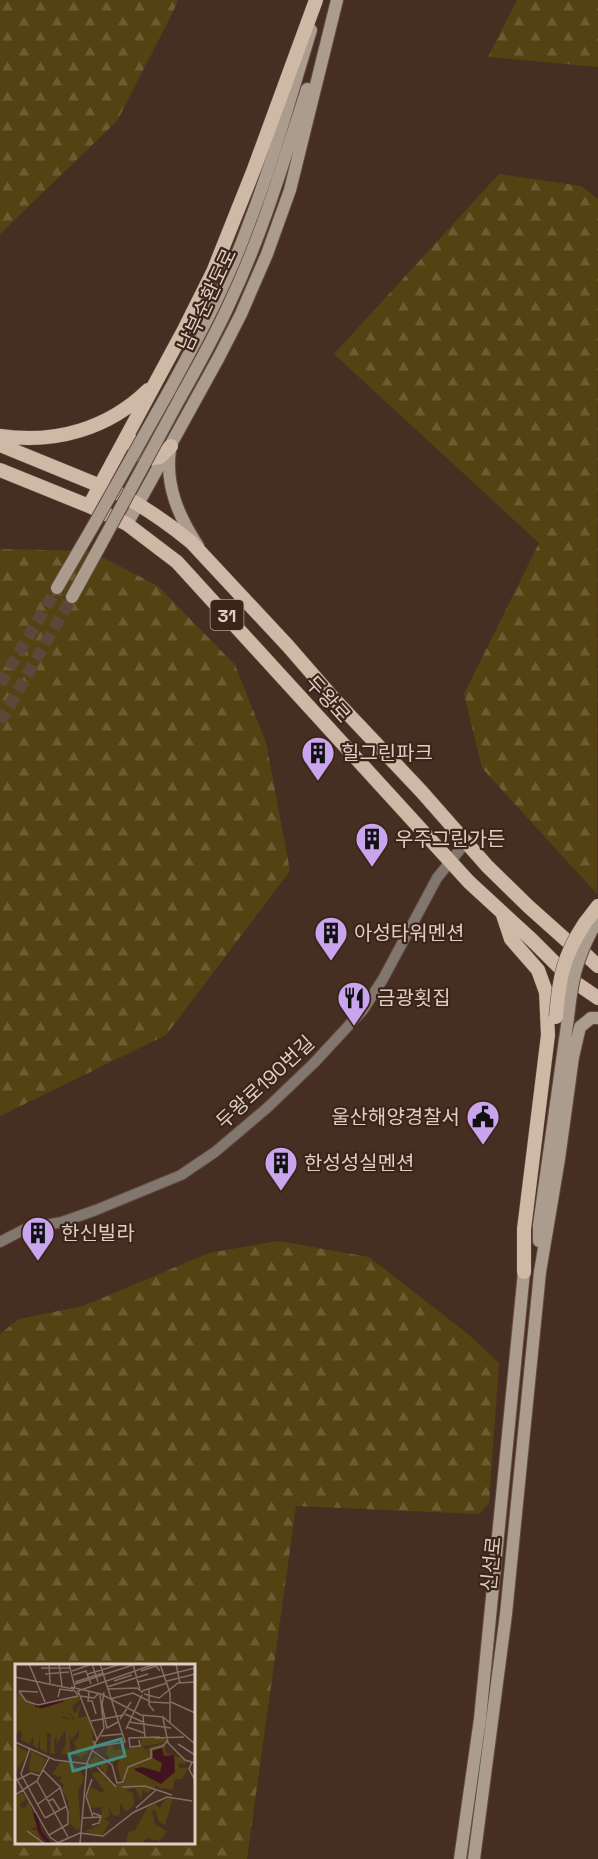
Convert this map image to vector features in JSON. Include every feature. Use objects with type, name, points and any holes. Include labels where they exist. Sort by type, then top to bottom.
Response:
[{"type":"main road","points":[[89,506],[159,377],[226,244],[318,0]]},
{"type":"main road","name":"남부순환도로","points":[[57,588],[169,391],[220,293],[248,226],[279,134],[318,0]]},
{"type":"main road","points":[[127,524],[236,322],[267,254],[290,190],[335,0]]},
{"type":"main road","name":"남부순환도로","points":[[72,597],[231,300],[260,231],[285,159],[335,0]]},
{"type":"main road","points":[[0,436],[46,438],[102,423],[127,408],[159,377]]},
{"type":"main road","points":[[133,426],[131,441],[142,456],[154,459],[165,453],[171,446]]},
{"type":"main road","name":"두왕로","points":[[0,445],[138,504],[174,528],[208,559],[466,842],[529,907],[598,966]]},
{"type":"main road","points":[[171,446],[169,466],[173,497],[187,527],[208,559]]},
{"type":"main road","name":"두왕로","points":[[0,470],[127,524],[159,547],[192,577],[469,882],[573,981],[598,998]]},
{"type":"main road","points":[[540,1272],[539,1225],[562,1017],[559,986],[566,957],[574,939],[592,925],[598,906]]},
{"type":"main road","points":[[502,913],[511,939],[538,970],[546,992],[548,1035],[524,1228],[524,1272]]},
{"type":"main road","points":[[524,1272],[534,1214],[553,1056],[562,1017]]},
{"type":"main road","points":[[540,1272],[573,1057],[580,1027],[591,1018],[598,1018]]},
{"type":"main road","name":"신선로","points":[[460,1859],[480,1719],[524,1272]]},
{"type":"main road","name":"신선로","points":[[474,1859],[506,1614],[540,1272]]},
{"type":"street","name":"두왕로190번길","points":[[0,1242],[25,1229],[62,1222],[181,1175],[215,1152],[314,1063],[363,1010],[383,979],[437,878],[466,842]]},
{"type":"green space","points":[[0,0],[178,0],[117,121],[0,234]]},
{"type":"green space","points":[[517,0],[598,0],[598,67],[488,57]]},
{"type":"green space","points":[[499,174],[581,186],[598,199],[597,894],[482,768],[464,694],[539,543],[334,354]]},
{"type":"green space","points":[[0,549],[90,551],[158,586],[235,665],[266,742],[290,871],[166,1035],[0,1116]]},
{"type":"green space","points":[[278,1241],[369,1257],[468,1334],[499,1363],[489,1503],[479,1514],[296,1506],[247,1859],[0,1859],[0,1334],[19,1319],[83,1306],[209,1253]]},
{"type":"tunnel","points":[[0,684],[57,588]]},
{"type":"tunnel","points":[[0,722],[72,597]]},
{"type":"place","name":"힐그린파크","points":[[318,782]]},
{"type":"place","name":"우주그린가든","points":[[372,868]]},
{"type":"place","name":"아성타워멘션","points":[[331,962]]},
{"type":"place","name":"금광횟집","points":[[354,1027]]},
{"type":"place","name":"울산해양경찰서","points":[[483,1146]]},
{"type":"place","name":"한성성실멘션","points":[[281,1192]]},
{"type":"place","name":"한신빌라","points":[[38,1262]]}]
